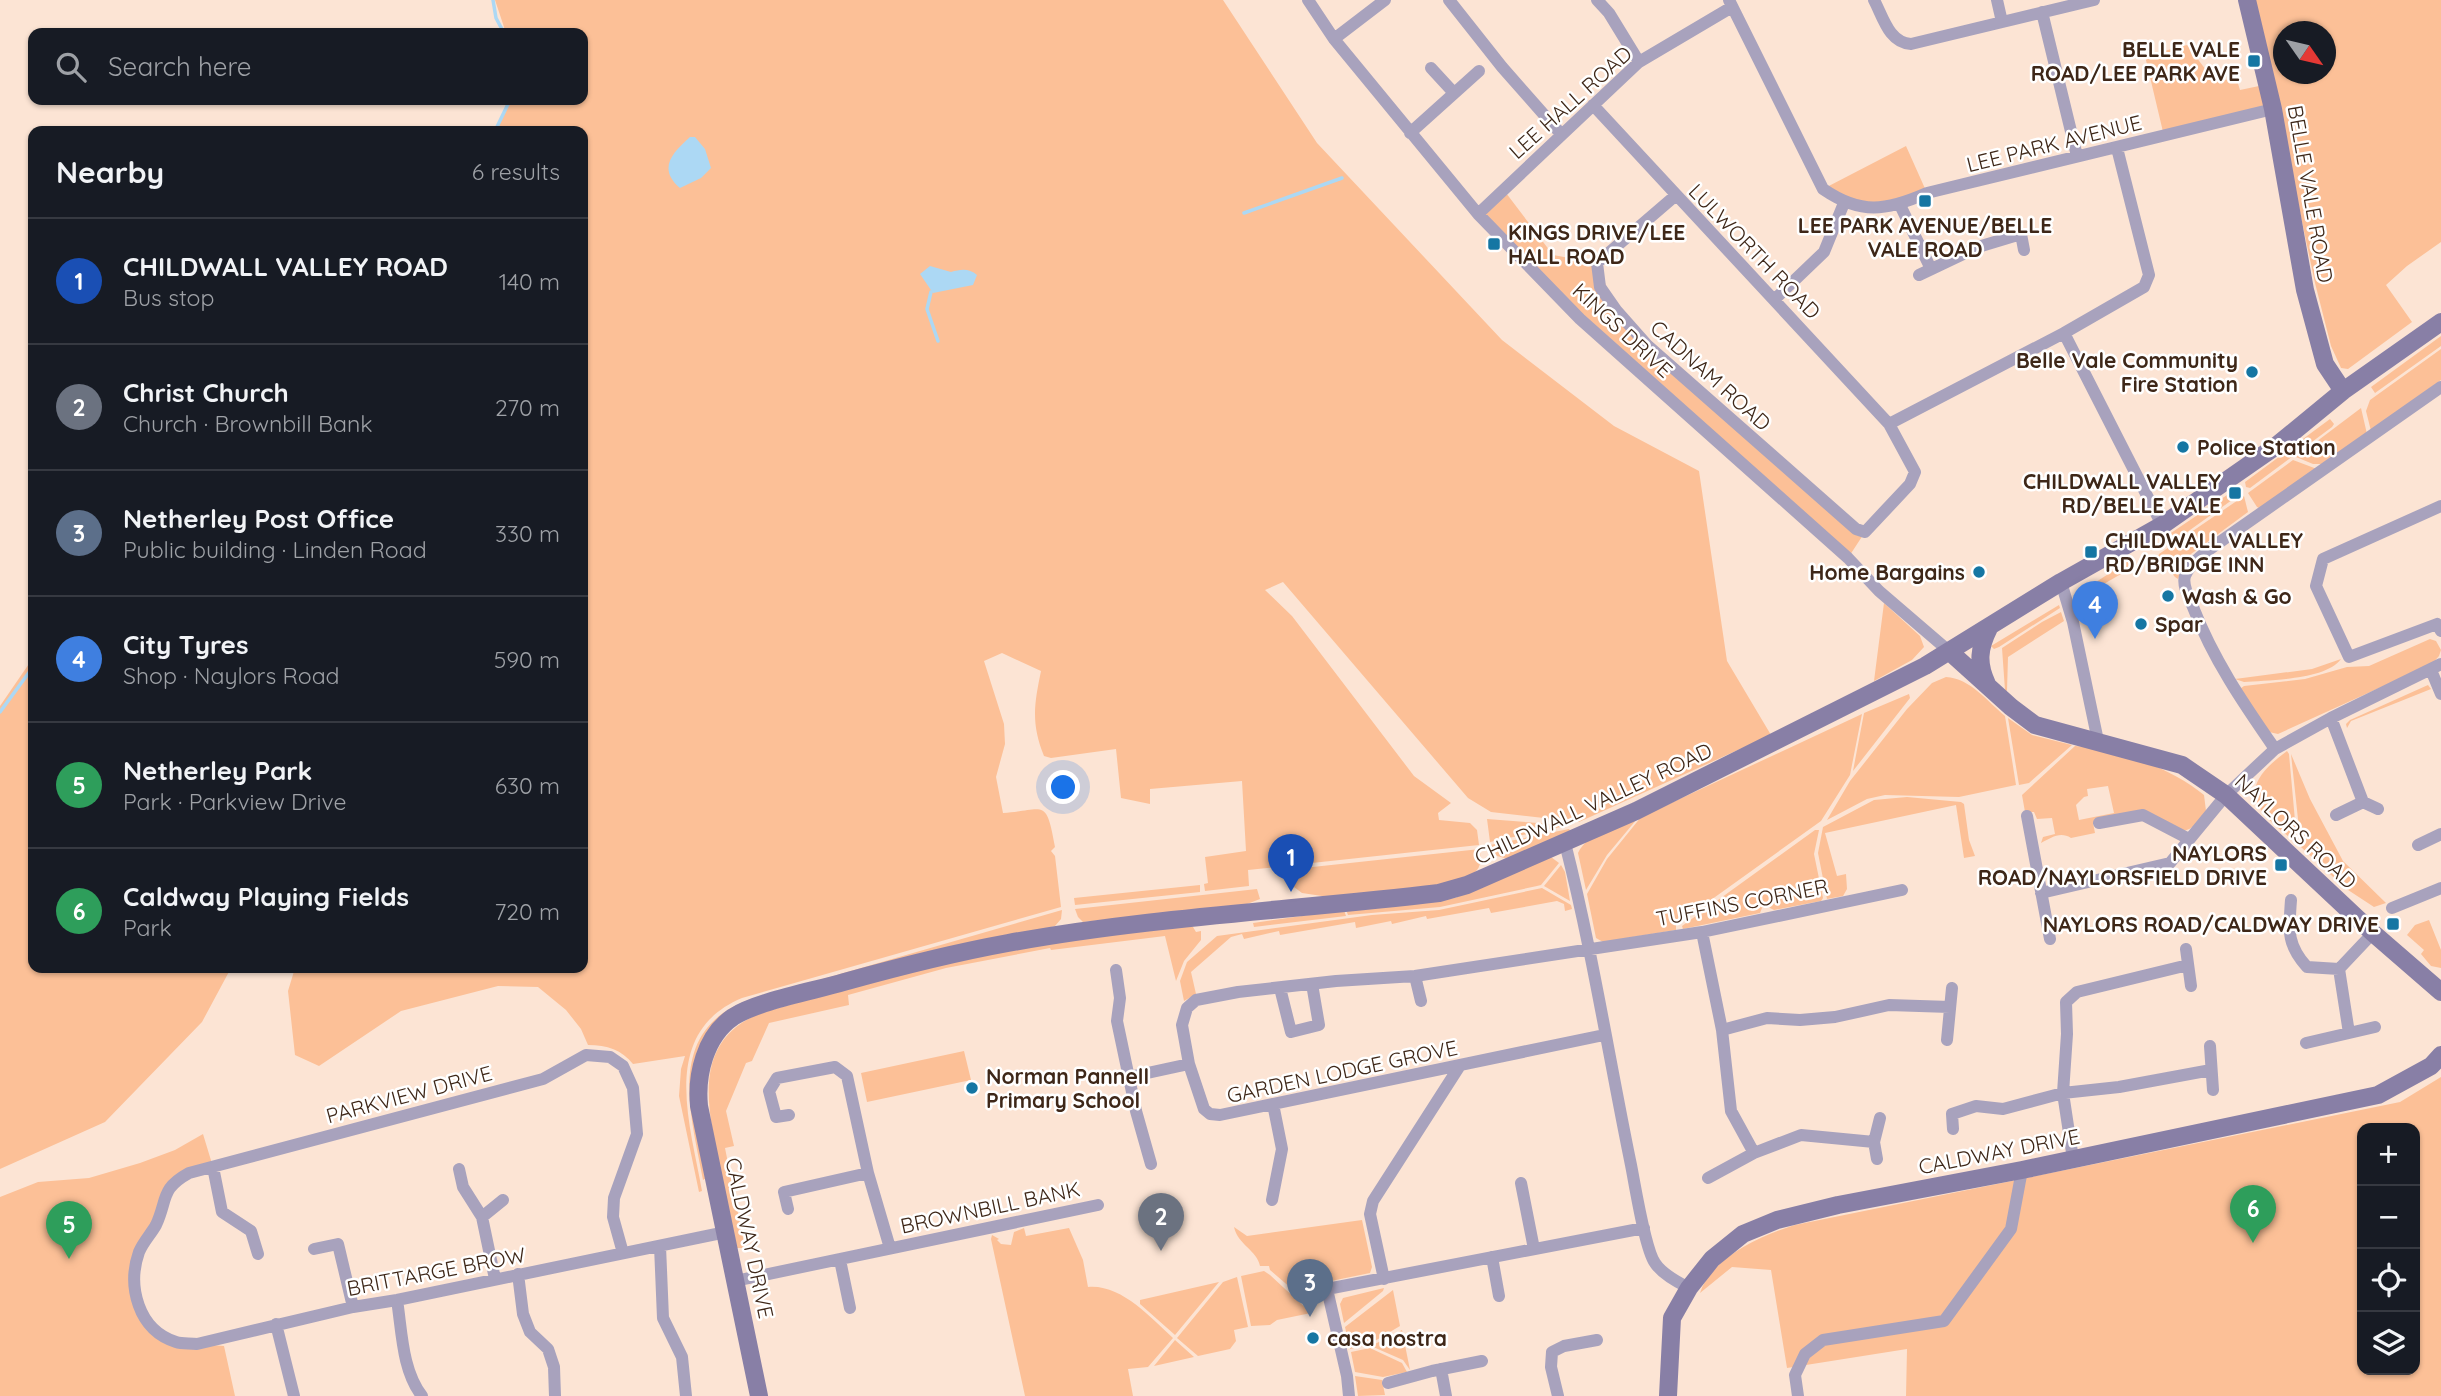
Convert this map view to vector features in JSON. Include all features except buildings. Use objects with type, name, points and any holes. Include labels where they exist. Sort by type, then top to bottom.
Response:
[{"type":"main road","name":"BELLE VALE ROAD","points":[[2247,0],[2273,109],[2305,290],[2325,364],[2343,391]]},
{"type":"main road","name":"CHILDWALL VALLEY ROAD","points":[[698,1089],[703,1059],[712,1041],[734,1017],[753,1008],[945,955],[1010,943],[1086,931],[1439,893],[1467,885],[1565,843],[1690,786],[1950,652],[2061,582],[2162,525],[2277,446],[2343,391],[2441,322]]},
{"type":"main road","points":[[1987,685],[1979,660],[1989,628]]},
{"type":"main road","name":"NAYLORS ROAD","points":[[1950,652],[2035,725],[2182,765],[2226,795],[2373,933],[2440,988]]},
{"type":"main road","name":"CALDWAY DRIVE","points":[[1668,1396],[1672,1318],[1689,1288],[1712,1259],[1743,1234],[1777,1220],[2378,1096],[2431,1066],[2441,1055]]},
{"type":"main road","name":"CALDWAY DRIVE","points":[[698,1089],[699,1107],[759,1396]]},
{"type":"street","name":"KINGS DRIVE","points":[[1308,0],[1334,39],[1478,214],[1580,319],[1848,558],[1879,591],[1950,652]]},
{"type":"street","points":[[1449,0],[1561,134]]},
{"type":"street","points":[[1597,0],[1609,13],[1639,62]]},
{"type":"street","points":[[1874,0],[1893,36],[1906,44],[2094,0]]},
{"type":"street","points":[[1997,0],[2002,22]]},
{"type":"street","points":[[1334,39],[1382,1]]},
{"type":"street","points":[[1731,4],[1823,189],[1844,203],[1824,253],[1775,299]]},
{"type":"street","name":"LEE HALL ROAD","points":[[1478,214],[1639,62],[1731,4]]},
{"type":"street","points":[[2042,12],[2077,156]]},
{"type":"street","points":[[1431,68],[1454,93]]},
{"type":"street","points":[[1410,133],[1479,71]]},
{"type":"street","name":"LULWORTH ROAD","points":[[1593,105],[1889,424]]},
{"type":"street","name":"LEE PARK AVENUE","points":[[1844,203],[1875,208],[1900,205],[1927,193],[2273,109]]},
{"type":"street","points":[[1889,424],[2064,334],[2144,287],[2149,275],[2117,148]]},
{"type":"street","name":"CADNAM ROAD","points":[[1675,196],[1597,263],[1600,287],[1647,345],[1856,529],[1865,532],[1910,484],[1915,472],[1889,424]]},
{"type":"street","points":[[1900,205],[1925,272],[1978,247],[2021,234],[2024,250]]},
{"type":"street","points":[[2064,334],[2162,525]]},
{"type":"street","points":[[2275,749],[2231,685],[2206,641],[2185,588],[2185,577],[2192,565],[2207,551],[2441,387]]},
{"type":"street","points":[[2440,626],[2349,657],[2316,586],[2323,559],[2441,506]]},
{"type":"street","points":[[2061,582],[2073,622],[2098,741]]},
{"type":"street","points":[[2041,893],[2169,863],[2226,795],[2275,749],[2331,718],[2436,667],[2441,694]]},
{"type":"street","points":[[2331,718],[2363,802],[2378,809]]},
{"type":"street","points":[[2336,815],[2363,802]]},
{"type":"street","points":[[2099,823],[2143,815],[2189,839]]},
{"type":"street","points":[[2026,817],[2050,939]]},
{"type":"street","points":[[2418,845],[2440,839]]},
{"type":"street","points":[[1565,843],[1589,948],[1644,1228],[1654,1262],[1671,1278],[1689,1288]]},
{"type":"street","points":[[2392,908],[2441,888]]},
{"type":"street","name":"TUFFINS CORNER","points":[[1589,948],[1702,932],[1902,890]]},
{"type":"street","points":[[2291,900],[2289,934],[2296,955],[2307,967],[2339,969]]},
{"type":"street","points":[[1702,932],[1722,1030],[1731,1111],[1754,1153]]},
{"type":"street","points":[[2339,969],[2373,933]]},
{"type":"street","name":"GARDEN LODGE GROVE","points":[[1589,948],[1415,976],[1238,992],[1196,1000],[1186,1008],[1182,1025],[1198,1096],[1204,1109],[1210,1114],[1220,1115],[1604,1035]]},
{"type":"street","points":[[2186,949],[2191,986]]},
{"type":"street","points":[[2073,1159],[2063,1093],[2066,1002],[2077,992],[2188,965]]},
{"type":"street","points":[[2339,969],[2350,1033]]},
{"type":"street","points":[[1115,970],[1120,998],[1117,1021],[1151,1164]]},
{"type":"street","points":[[1415,976],[1421,1001]]},
{"type":"street","points":[[1280,989],[1291,1032],[1319,1025],[1312,984]]},
{"type":"street","points":[[1947,1040],[1952,988]]},
{"type":"street","points":[[1722,1030],[1768,1018],[1800,1020],[1835,1017],[1889,1005],[1950,1007]]},
{"type":"street","points":[[2306,1043],[2375,1027]]},
{"type":"street","points":[[2210,1046],[2213,1090]]},
{"type":"street","name":"PARKVIEW DRIVE","points":[[156,1331],[139,1307],[133,1290],[134,1269],[140,1250],[161,1213],[165,1195],[174,1181],[189,1173],[543,1079],[586,1055],[610,1057],[623,1066],[633,1088],[638,1134],[614,1198],[613,1217],[622,1253]]},
{"type":"street","points":[[1129,1077],[1189,1064]]},
{"type":"street","name":"BROWNBILL BANK","points":[[789,1115],[776,1117],[769,1091],[777,1078],[835,1067],[847,1076],[868,1173],[890,1248]]},
{"type":"street","points":[[1384,1279],[1370,1214],[1373,1201],[1459,1067]]},
{"type":"street","points":[[1953,1129],[1952,1114],[1976,1106],[2003,1109],[2063,1093],[2119,1087],[2211,1070]]},
{"type":"street","points":[[1272,1200],[1282,1149],[1273,1104]]},
{"type":"street","points":[[1877,1158],[1874,1142],[1880,1118]]},
{"type":"street","points":[[1708,1178],[1754,1153],[1801,1135],[1874,1142]]},
{"type":"street","points":[[214,1167],[222,1212],[251,1231],[258,1254]]},
{"type":"street","points":[[459,1169],[463,1186],[482,1217],[495,1279]]},
{"type":"street","points":[[1798,1396],[1795,1375],[1805,1354],[1822,1340],[1944,1321],[2011,1229],[2022,1170]]},
{"type":"street","points":[[788,1209],[784,1192],[868,1173]]},
{"type":"street","points":[[1521,1183],[1534,1249]]},
{"type":"street","points":[[482,1217],[503,1200]]},
{"type":"street","name":"BROWNBILL BANK","points":[[735,1280],[1098,1205]]},
{"type":"street","points":[[1349,1396],[1327,1289],[1644,1228]]},
{"type":"street","name":"BRITTARGE BROW","points":[[156,1331],[176,1342],[197,1344],[353,1307],[726,1232]]},
{"type":"street","points":[[314,1250],[338,1244],[353,1307]]},
{"type":"street","points":[[660,1246],[663,1318],[682,1357],[686,1396]]},
{"type":"street","points":[[1492,1257],[1499,1296]]},
{"type":"street","points":[[840,1260],[850,1308]]},
{"type":"street","points":[[518,1274],[523,1314],[530,1332],[548,1349],[554,1367],[555,1396]]},
{"type":"street","points":[[397,1300],[406,1360],[414,1385],[422,1396]]},
{"type":"street","points":[[276,1324],[294,1396]]},
{"type":"street","points":[[1558,1396],[1551,1367],[1552,1352],[1564,1346],[1597,1340]]},
{"type":"street","points":[[1388,1383],[1482,1361]]},
{"type":"street","points":[[1441,1370],[1446,1396]]},
{"type":"shaded area","points":[[495,0],[1223,0],[1317,143],[1502,340],[1614,426],[1699,471],[1727,661],[1771,735],[1579,822],[1491,812],[1468,798],[1283,582],[1265,590],[1292,616],[1414,776],[1451,803],[1438,813],[1439,820],[1470,823],[1477,830],[1479,845],[1248,870],[1249,886],[1205,891],[1204,884],[1208,883],[1205,857],[1246,851],[1242,781],[1150,789],[1150,804],[1121,798],[1116,749],[1051,758],[1044,756],[1037,734],[1035,714],[1041,671],[1002,653],[984,661],[1004,724],[1005,744],[996,777],[1003,813],[1036,809],[1046,813],[1055,847],[1051,851],[1055,856],[1061,907],[742,998],[716,1014],[699,1033],[690,1057],[686,1082],[687,1109],[702,1191],[699,1192],[679,1096],[685,1056],[633,1064],[614,1049],[588,1045],[581,1029],[566,1010],[538,987],[498,986],[401,1011],[319,1066],[295,1055],[288,991],[293,973],[588,973],[588,126],[498,126],[508,105],[588,105],[588,28],[504,28]]},
{"type":"shaded area","points":[[2255,0],[2441,0],[2441,242],[2386,285],[2412,322],[2348,369],[2341,368],[2331,346],[2315,283]]},
{"type":"shaded area","points":[[2187,45],[2206,70],[2222,81],[2236,77],[2240,90],[2259,86],[2265,110],[2164,136],[2145,56]]},
{"type":"shaded area","points":[[1906,146],[1927,193],[1891,206],[1855,205],[1823,189]]},
{"type":"shaded area","points":[[1503,189],[1553,255],[1597,263],[1616,310],[1865,532],[1848,558],[1558,296],[1478,214]]},
{"type":"shaded area","points":[[2441,336],[2441,346],[2375,393],[2371,387]]},
{"type":"shaded area","points":[[2441,349],[2441,380],[2371,431],[2366,411],[2370,400]]},
{"type":"shaded area","points":[[2361,408],[2367,434],[2323,464],[2313,464],[2296,457]]},
{"type":"shaded area","points":[[2330,419],[2334,424],[2332,427],[2250,488],[2246,487],[2245,482]]},
{"type":"shaded area","points":[[2293,460],[2317,469],[2257,507],[2248,493]]},
{"type":"shaded area","points":[[2227,495],[2232,500],[2176,540],[2171,533]]},
{"type":"shaded area","points":[[2244,496],[2248,512],[2191,554],[2178,579],[2175,577],[2158,557],[2159,554]]},
{"type":"shaded area","points":[[2130,560],[2134,561],[2135,566],[2095,589],[2096,582]]},
{"type":"shaded area","points":[[1884,603],[1920,636],[1924,647],[1912,660],[1874,681]]},
{"type":"shaded area","points":[[2059,605],[2060,608],[1999,647],[1994,649],[1991,646]]},
{"type":"shaded area","points":[[2061,612],[2064,621],[2008,657],[2007,691],[2005,690],[2002,648]]},
{"type":"shaded area","points":[[2430,639],[2436,641],[2441,650],[2432,664],[2278,734],[2269,732],[2237,691],[2244,686],[2305,679],[2347,667],[2369,666]]},
{"type":"shaded area","points":[[2341,659],[2334,666],[2310,675],[2244,682],[2235,679],[2312,669]]},
{"type":"shaded area","points":[[28,665],[28,973],[228,973],[202,1022],[105,1122],[0,1169],[0,706]]},
{"type":"shaded area","points":[[1946,677],[1955,678],[1971,686],[2005,716],[2016,785],[1959,797],[1885,795],[1867,799],[1827,820],[1850,781],[1907,709],[1932,683]]},
{"type":"shaded area","points":[[2428,685],[2431,689],[2351,721],[2347,728],[2346,724],[2350,720]]},
{"type":"shaded area","points":[[1909,694],[1910,698],[1853,771],[1864,713]]},
{"type":"shaded area","points":[[1862,714],[1850,775],[1821,821],[1676,925],[1676,930],[1603,942],[1596,938],[1587,894],[1607,859],[1641,817]]},
{"type":"shaded area","points":[[2008,718],[2032,735],[2072,745],[2029,783],[2019,785]]},
{"type":"shaded area","points":[[2075,746],[2108,751],[2160,768],[2204,795],[2206,811],[2190,829],[2182,831],[2147,815],[2093,823],[2095,833],[2071,838],[2059,835],[2041,843],[2043,837],[2055,834],[2052,818],[2037,819],[2034,812],[2025,812],[2022,795]],"holes":[[[2108,786],[2114,813],[2079,820],[2076,805],[2088,796],[2087,789]]]},
{"type":"shaded area","points":[[2287,751],[2297,843],[2269,820],[2260,809],[2256,798],[2255,788],[2260,777]]},
{"type":"shaded area","points":[[2291,754],[2310,799],[2343,861],[2386,903],[2374,907],[2345,888],[2301,847]]},
{"type":"shaded area","points":[[1907,797],[1964,804],[1969,840],[1975,856],[1964,858],[1956,805],[1825,833],[1837,876],[1846,874],[1847,889],[1843,896],[1827,899],[1818,853],[1823,827],[1874,800]]},
{"type":"shaded area","points":[[1487,819],[1564,825],[1565,826],[1490,842]]},
{"type":"shaded area","points":[[1637,819],[1607,855],[1586,890],[1578,853],[1582,846],[1604,832]]},
{"type":"shaded area","points":[[1569,829],[1572,833],[1508,859],[1497,856],[1490,845]]},
{"type":"shaded area","points":[[1815,830],[1819,830],[1814,854],[1823,898],[1821,901],[1774,910],[1762,908],[1760,913],[1683,929],[1682,926]]},
{"type":"shaded area","points":[[1480,849],[1479,868],[1467,877],[1451,882],[1323,899],[1322,896],[1302,893],[1294,887],[1294,869]]},
{"type":"shaded area","points":[[1551,857],[1559,863],[1541,885],[1440,907],[1348,915],[1346,910],[1455,898]]},
{"type":"shaded area","points":[[1561,865],[1565,872],[1570,901],[1544,886]]},
{"type":"shaded area","points":[[1200,885],[1200,892],[1075,905],[1074,898]]},
{"type":"shaded area","points":[[1542,888],[1571,905],[1572,909],[1565,911],[1564,904],[1557,901],[1491,913],[1489,908],[1356,928],[1355,922],[1280,935],[1279,931],[1244,939],[1242,934],[1231,937],[1191,972],[1196,994],[1184,1001],[1180,981],[1187,962],[1217,936],[1372,915],[1439,910]]},
{"type":"shaded area","points":[[1257,889],[1260,899],[1242,906],[1083,922],[1075,909]]},
{"type":"shaded area","points":[[1062,910],[1061,919],[1055,926],[775,995],[703,1041],[708,1177],[703,1180],[693,1129],[690,1078],[694,1054],[703,1033],[720,1015],[746,1001]]},
{"type":"shaded area","points":[[1344,910],[1346,916],[1254,927],[1253,923]]},
{"type":"shaded area","points":[[2429,920],[2441,950],[2441,968],[2431,966],[2421,954],[2424,950],[2407,935],[2415,925]]},
{"type":"shaded area","points":[[1190,926],[1196,932],[1201,931],[1201,940],[1184,961],[1176,981],[1165,936],[1050,948],[946,968],[848,995],[849,1005],[769,1023],[752,1061],[746,1063],[726,1111],[734,1146],[725,1148],[745,1248],[737,1248],[709,1098],[714,1057],[724,1040],[739,1025],[761,1013],[914,969],[1045,943]]},
{"type":"shaded area","points":[[964,1051],[971,1080],[867,1102],[861,1073]]},
{"type":"shaded area","points":[[2441,1077],[2441,1396],[1906,1396],[1907,1349],[1787,1368],[1771,1270],[1732,1267],[1700,1293],[1706,1280],[1726,1259],[1753,1242],[1795,1225],[2400,1102]]},
{"type":"shaded area","points":[[203,1134],[213,1167],[174,1181],[140,1250],[133,1290],[156,1331],[197,1344],[224,1346],[235,1396],[0,1396],[0,1197],[38,1182],[89,1178],[140,1163],[175,1150]]},
{"type":"shaded area","points":[[1362,1220],[1372,1267],[1370,1273],[1292,1289],[1270,1270],[1269,1266],[1260,1266],[1234,1227],[1247,1236]]},
{"type":"shaded area","points":[[1024,1228],[1026,1236],[1069,1228],[1083,1260],[1088,1287],[1100,1287],[1123,1296],[1173,1338],[1148,1367],[1128,1369],[1133,1396],[1025,1396],[991,1239],[992,1235],[999,1239],[997,1240],[1001,1244],[1011,1245],[1014,1232]]},
{"type":"shaded area","points":[[1264,1271],[1311,1313],[1277,1320],[1270,1325],[1251,1326],[1241,1276]]},
{"type":"shaded area","points":[[1237,1277],[1248,1327],[1234,1330],[1236,1341],[1230,1349],[1198,1356],[1177,1338],[1223,1282]]},
{"type":"shaded area","points":[[1219,1282],[1175,1335],[1140,1304],[1140,1300]]},
{"type":"shaded area","points":[[1384,1288],[1344,1323],[1340,1304],[1343,1298]]},
{"type":"shaded area","points":[[1393,1290],[1400,1326],[1368,1345],[1350,1349],[1345,1327]]},
{"type":"shaded area","points":[[1402,1330],[1410,1370],[1403,1360],[1371,1346]]},
{"type":"shaded area","points":[[1175,1340],[1194,1357],[1154,1366]]},
{"type":"shaded area","points":[[1370,1348],[1402,1363],[1407,1372],[1383,1377],[1355,1372],[1351,1352]]},
{"type":"shaded area","points":[[1355,1376],[1382,1380],[1385,1395],[1358,1396]]},
{"type":"water","points":[[690,137],[695,137],[705,149],[711,168],[701,178],[680,188],[673,181],[668,168],[677,149]]},
{"type":"water","points":[[930,266],[951,272],[968,270],[977,275],[973,285],[933,293],[920,274]]},
{"type":"waterway","points":[[493,0],[496,18],[501,28]]},
{"type":"waterway","points":[[497,126],[508,105]]},
{"type":"waterway","points":[[1244,213],[1342,178]]},
{"type":"waterway","points":[[931,292],[927,309],[938,341]]},
{"type":"waterway","points":[[0,712],[28,674]]},
{"type":"place","name":"BELLE VALE ROAD/LEE PARK AVE","points":[[2254,61]]},
{"type":"place","name":"LEE PARK AVENUE/BELLE VALE ROAD","points":[[1925,201]]},
{"type":"place","name":"KINGS DRIVE/LEE HALL ROAD","points":[[1494,244]]},
{"type":"place","name":"Belle Vale Community Fire Station","points":[[2252,372]]},
{"type":"place","name":"Police Station","points":[[2183,447]]},
{"type":"place","name":"CHILDWALL VALLEY RD/BELLE VALE","points":[[2235,493]]},
{"type":"place","name":"CHILDWALL VALLEY RD/BRIDGE INN","points":[[2091,552]]},
{"type":"place","name":"Home Bargains","points":[[1979,572]]},
{"type":"place","name":"Wash & Go","points":[[2168,596]]},
{"type":"place","name":"Spar","points":[[2141,624]]},
{"type":"place","name":"City Tyres","points":[[2095,639]]},
{"type":"place","name":"NAYLORS ROAD/NAYLORSFIELD DRIVE","points":[[2281,865]]},
{"type":"place","name":"CHILDWALL VALLEY ROAD","points":[[1291,892]]},
{"type":"place","name":"NAYLORS ROAD/CALDWAY DRIVE","points":[[2393,924]]},
{"type":"place","name":"Norman Pannell Primary School","points":[[972,1088]]},
{"type":"place","name":"Caldway Playing Fields","points":[[2253,1243]]},
{"type":"place","name":"Christ Church","points":[[1161,1251]]},
{"type":"place","name":"Netherley Park","points":[[69,1259]]},
{"type":"place","name":"Netherley Post Office","points":[[1310,1317]]},
{"type":"place","name":"casa nostra","points":[[1313,1338]]}]
